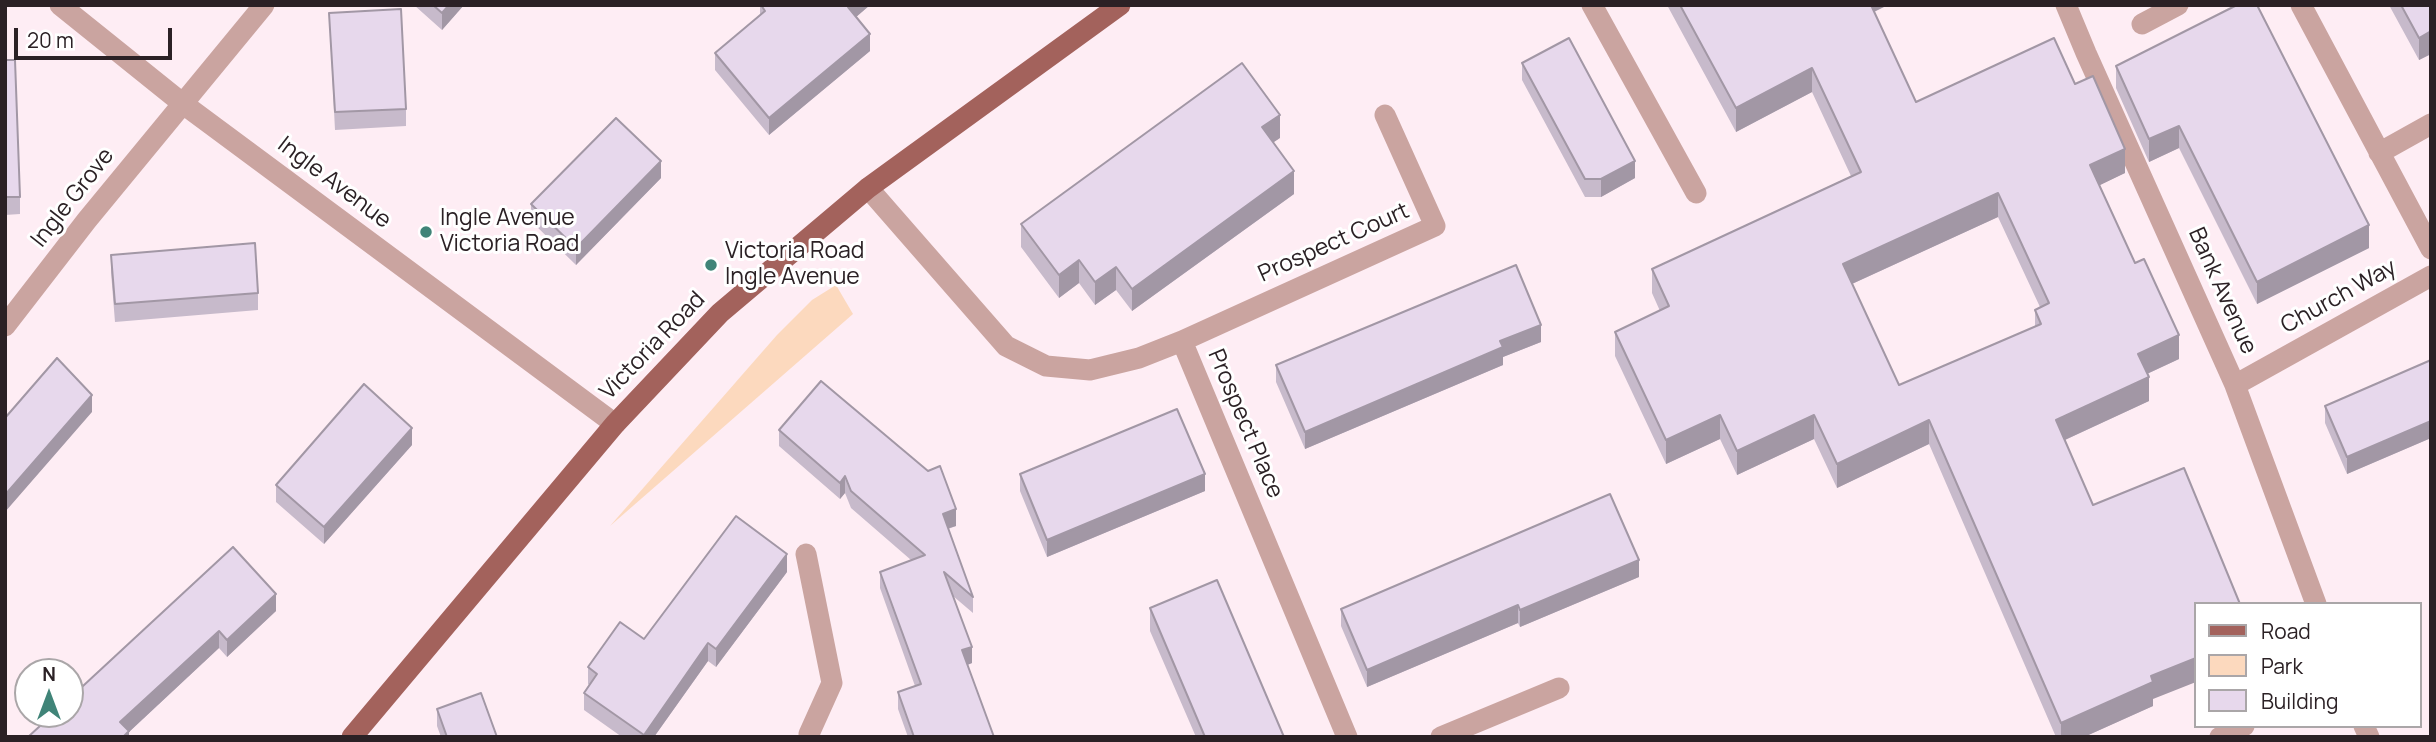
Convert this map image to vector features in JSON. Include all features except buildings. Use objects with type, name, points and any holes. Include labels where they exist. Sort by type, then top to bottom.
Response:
[{"type":"main road","name":"Victoria Road","points":[[352,737],[615,424],[720,313],[868,188],[1120,5]]},
{"type":"street","name":"Ingle Avenue","points":[[60,5],[182,103],[615,424]]},
{"type":"street","name":"Ingle Grove","points":[[5,326],[182,103],[264,5]]},
{"type":"street","points":[[1592,5],[1696,193]]},
{"type":"street","name":"Bank Avenue","points":[[2066,5],[2235,385],[2315,602]]},
{"type":"street","points":[[2142,24],[2178,5]]},
{"type":"street","points":[[2301,5],[2431,249]]},
{"type":"street","name":"Prospect Court","points":[[1182,341],[1435,226],[1385,115]]},
{"type":"street","points":[[2379,153],[2431,124]]},
{"type":"street","name":"Prospect Place","points":[[868,188],[1006,346],[1046,366],[1090,370],[1139,358],[1182,341],[1347,737]]},
{"type":"street","name":"Church Way","points":[[2235,385],[2431,276]]},
{"type":"street","points":[[806,554],[832,683],[808,736]]},
{"type":"street","points":[[1441,737],[1559,688]]},
{"type":"street","points":[[2220,737],[2240,728]]},
{"type":"green space","points":[[836,285],[853,314],[610,526],[777,335],[812,300]]},
{"type":"place","name":"Ingle Avenue Victoria Road","points":[[426,232]]},
{"type":"place","name":"Victoria Road Ingle Avenue","points":[[711,265]]}]
